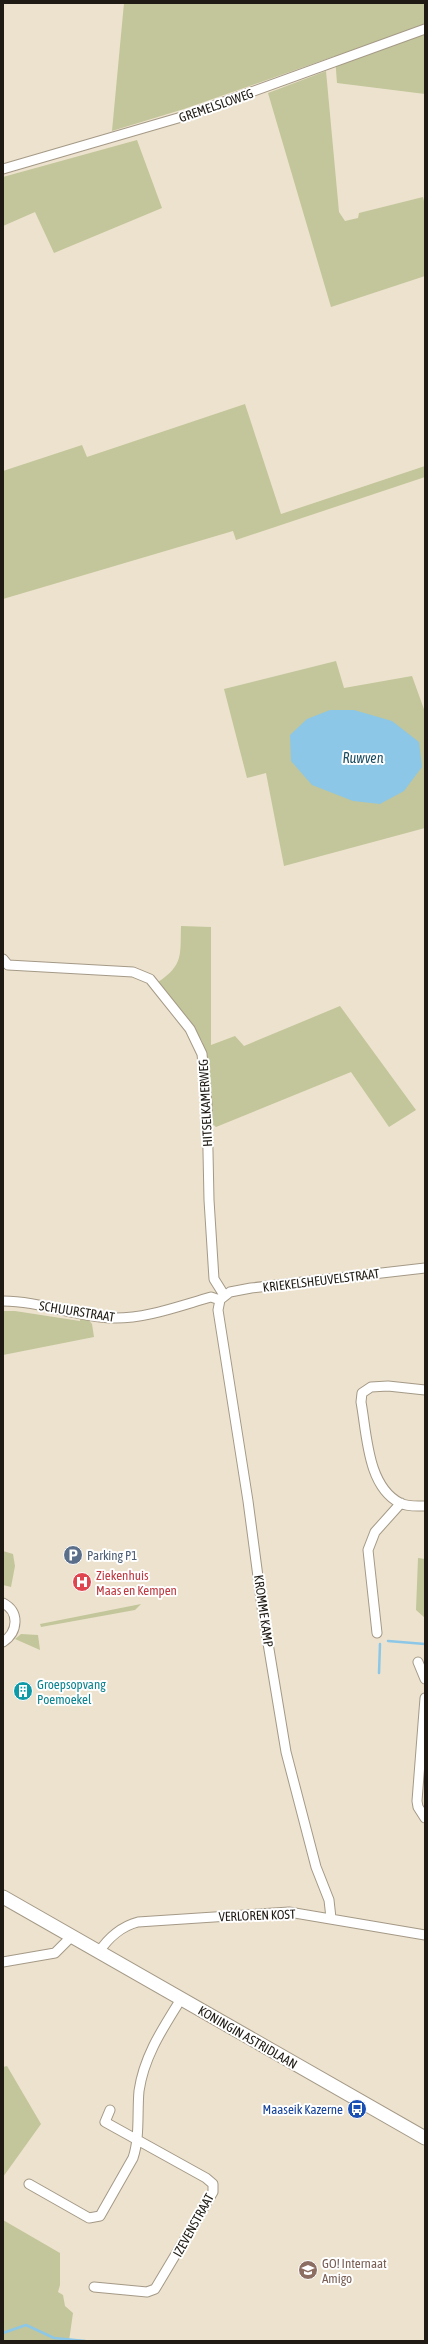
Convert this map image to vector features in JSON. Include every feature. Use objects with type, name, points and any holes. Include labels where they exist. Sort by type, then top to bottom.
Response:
[{"type":"main road","name":"KONINGIN ASTRIDLAAN","points":[[3,1897],[425,2138]]},
{"type":"street","name":"GREMELSLOWEG","points":[[3,169],[185,116],[425,29]]},
{"type":"street","name":"HITSELKAMERWEG","points":[[3,959],[8,965],[133,972],[150,979],[190,1029],[202,1054],[207,1104],[209,1200],[214,1279],[222,1298]]},
{"type":"street","name":"KRIEKELSHEUVELSTRAAT","points":[[222,1298],[251,1288],[425,1268]]},
{"type":"street","name":"SCHUURSTRAAT","points":[[3,1301],[45,1306],[111,1318],[153,1313],[211,1298],[222,1298]]},
{"type":"street","name":"KROMME KAMP","points":[[222,1298],[218,1310],[248,1501],[262,1607],[286,1752],[316,1867],[329,1900],[331,1918]]},
{"type":"street","points":[[425,1390],[388,1386],[371,1387],[362,1393],[361,1402],[373,1469],[380,1482],[401,1503],[425,1506]]},
{"type":"street","points":[[377,1633],[368,1550],[370,1540],[375,1532],[401,1503]]},
{"type":"street","points":[[3,1603],[12,1609],[16,1619],[12,1633],[3,1642]]},
{"type":"street","points":[[418,1662],[425,1679]]},
{"type":"street","points":[[425,1698],[424,1735],[417,1800],[418,1807],[425,1818]]},
{"type":"street","name":"VERLOREN KOST","points":[[100,1952],[120,1930],[129,1924],[138,1922],[289,1912],[425,1935]]},
{"type":"street","points":[[3,1962],[55,1953],[72,1936]]},
{"type":"street","points":[[29,2184],[89,2218],[100,2216],[133,2158],[137,2138],[139,2090],[144,2064],[181,1999]]},
{"type":"street","name":"IZEVENSTRAAT","points":[[94,2287],[147,2292],[155,2289],[213,2192],[213,2184],[206,2178],[137,2138],[105,2122],[110,2110]]},
{"type":"green space","points":[[124,3],[425,3],[425,94],[337,83],[335,56],[184,109],[112,131]]},
{"type":"green space","points":[[326,71],[339,212],[345,221],[358,218],[359,213],[423,197],[425,205],[425,276],[331,307],[268,93]]},
{"type":"green space","points":[[137,140],[162,208],[54,253],[35,212],[3,226],[3,177]]},
{"type":"green space","points":[[245,404],[281,514],[425,466],[425,477],[236,540],[233,531],[3,599],[3,471],[82,445],[87,457]]},
{"type":"green space","points":[[336,661],[344,688],[412,676],[425,712],[425,828],[284,866],[266,773],[247,778],[224,689]]},
{"type":"green space","points":[[181,926],[211,927],[211,1045],[235,1036],[244,1046],[340,1006],[416,1110],[389,1127],[351,1072],[216,1127],[209,1121],[206,1056],[202,1041],[158,982],[172,970],[179,958]]},
{"type":"green space","points":[[3,1311],[15,1311],[80,1321],[80,1318],[88,1319],[92,1324],[94,1337],[3,1355]]},
{"type":"green space","points":[[3,1551],[13,1554],[15,1566],[11,1587],[3,1585]]},
{"type":"green space","points":[[418,1558],[425,1559],[425,1618],[416,1610]]},
{"type":"green space","points":[[141,1604],[135,1610],[41,1627],[40,1624]]},
{"type":"green space","points":[[21,1634],[38,1635],[40,1650],[15,1639]]},
{"type":"green space","points":[[7,2066],[41,2124],[3,2177],[3,2067]]},
{"type":"green space","points":[[3,2220],[60,2253],[60,2285],[58,2292],[63,2295],[65,2306],[73,2313],[69,2341],[3,2341]]},
{"type":"water","name":"Ruwven","points":[[330,710],[354,710],[392,721],[419,742],[422,767],[404,791],[380,804],[353,801],[312,785],[291,761],[290,735],[307,719]]},
{"type":"waterway","points":[[388,1641],[425,1644]]},
{"type":"waterway","points":[[379,1673],[380,1644]]},
{"type":"waterway","points":[[3,2333],[26,2325],[54,2338],[85,2341]]},
{"type":"place","name":"Parking P1","points":[[73,1555]]},
{"type":"place","name":"Ziekenhuis Maas en Kempen","points":[[82,1582]]},
{"type":"place","name":"Groepsopvang Poemoekel","points":[[23,1691]]},
{"type":"place","name":"Maaseik Kazerne","points":[[357,2109]]},
{"type":"place","name":"GO! Internaat Amigo","points":[[308,2270]]}]
